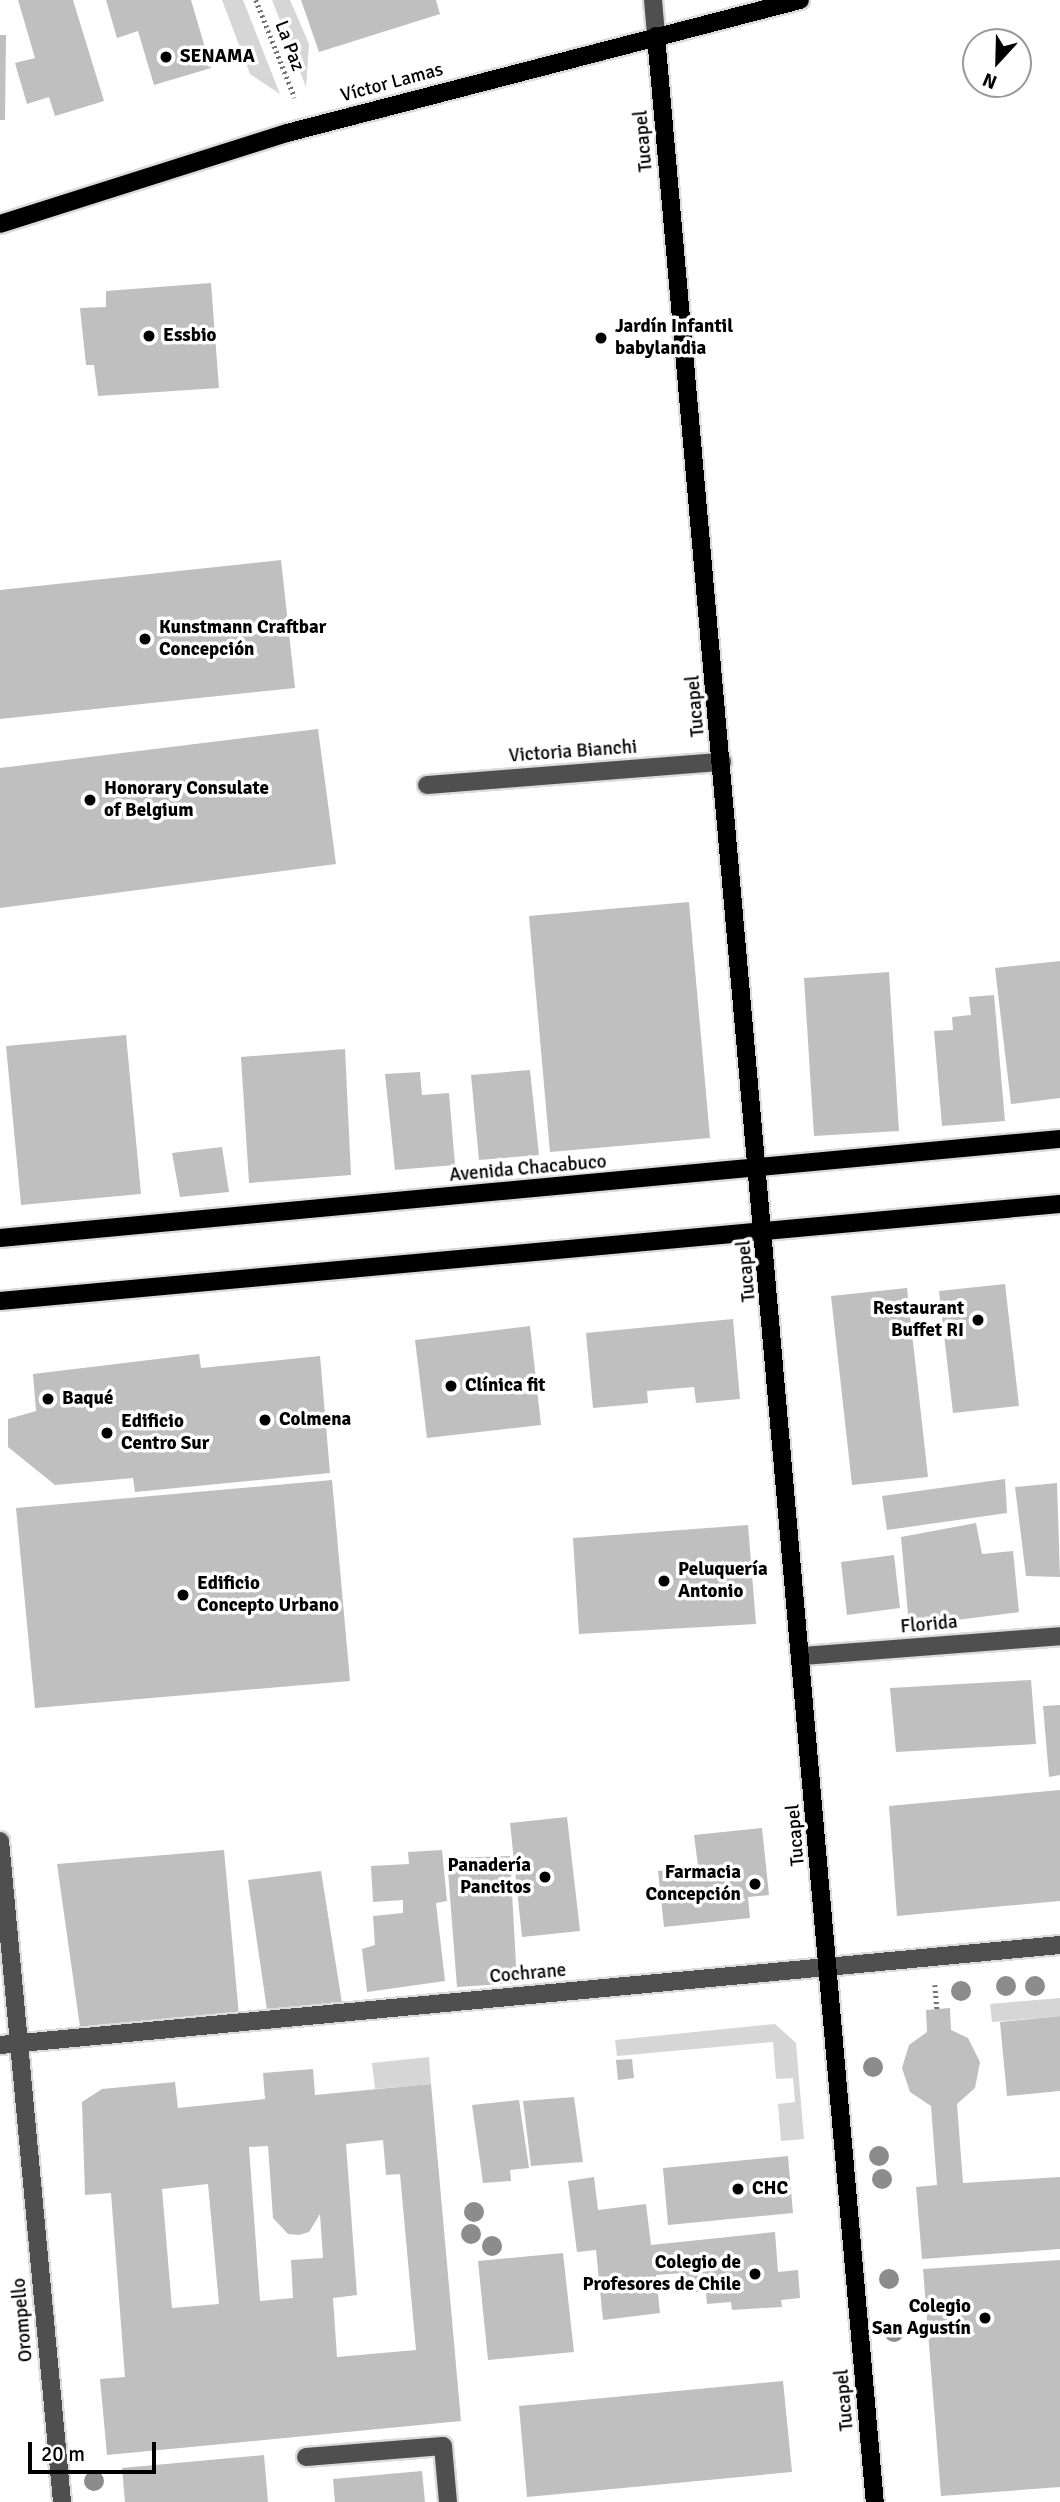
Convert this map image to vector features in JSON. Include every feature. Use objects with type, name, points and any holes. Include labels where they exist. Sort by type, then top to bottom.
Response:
[{"type":"main road","name":"Víctor Lamas","points":[[0,224],[287,133],[800,0]]},
{"type":"main road","name":"Tucapel","points":[[656,36],[765,1232],[875,2502]]},
{"type":"main road","name":"Avenida Chacabuco","points":[[0,1238],[1060,1139]]},
{"type":"main road","points":[[0,1301],[1060,1204]]},
{"type":"street","points":[[653,0],[656,36]]},
{"type":"street","name":"Victoria Bianchi","points":[[426,785],[722,762]]},
{"type":"street","name":"Florida","points":[[802,1656],[1060,1636]]},
{"type":"street","name":"Orompello","points":[[0,1841],[62,2502]]},
{"type":"street","name":"Cochrane","points":[[0,2045],[1060,1945]]},
{"type":"street","points":[[306,2457],[443,2446],[448,2502]]},
{"type":"path","name":"La Paz","points":[[256,0],[296,102]]},
{"type":"shaded area","points":[[222,0],[243,0],[280,94],[250,74]]},
{"type":"shaded area","points":[[272,0],[290,0],[309,44],[306,87]]},
{"type":"shaded area","points":[[1060,1998],[1060,2016],[992,2022],[990,2004]]},
{"type":"shaded area","points":[[775,2024],[796,2043],[804,2139],[781,2141],[778,2104],[795,2102],[793,2078],[776,2079],[773,2042],[617,2056],[615,2040]]},
{"type":"shaded area","points":[[429,2057],[431,2084],[375,2089],[372,2063]]},
{"type":"building","points":[[18,0],[73,0],[104,101],[55,116],[49,97],[27,104],[15,63],[35,58]]},
{"type":"building","points":[[106,0],[191,0],[211,68],[154,85],[138,31],[117,38]]},
{"type":"building","points":[[301,0],[436,0],[440,14],[319,52]]},
{"type":"building","points":[[0,35],[6,35],[5,120],[0,120]]},
{"type":"building","name":"Essbio","points":[[211,283],[219,388],[98,396],[94,365],[86,365],[80,308],[106,307],[106,291]]},
{"type":"building","name":"Kunstmann Craftbar Concepción","points":[[281,560],[295,688],[0,719],[0,590]]},
{"type":"building","points":[[318,729],[336,864],[0,908],[0,768]]},
{"type":"building","points":[[689,902],[710,1138],[550,1152],[529,916]]},
{"type":"building","points":[[1060,961],[1060,1098],[1011,1104],[995,968]]},
{"type":"building","points":[[889,972],[899,1131],[814,1136],[804,978]]},
{"type":"building","points":[[994,995],[1005,1121],[942,1126],[934,1031],[953,1030],[952,1017],[971,1015],[969,997]]},
{"type":"building","points":[[126,1035],[141,1194],[21,1205],[6,1046]]},
{"type":"building","points":[[345,1049],[351,1175],[249,1183],[241,1057]]},
{"type":"building","points":[[530,1070],[539,1155],[479,1160],[471,1075]]},
{"type":"building","points":[[420,1072],[422,1095],[449,1093],[455,1165],[395,1170],[385,1074]]},
{"type":"building","points":[[222,1147],[229,1192],[180,1197],[172,1153]]},
{"type":"building","points":[[1005,1284],[1019,1406],[953,1413],[939,1291]]},
{"type":"building","points":[[907,1288],[928,1477],[852,1485],[831,1296]]},
{"type":"building","points":[[733,1319],[740,1399],[696,1403],[694,1387],[647,1391],[648,1403],[593,1408],[586,1333]]},
{"type":"building","points":[[530,1326],[541,1425],[427,1438],[415,1340]]},
{"type":"building","name":"Edificio Centro Sur","points":[[199,1354],[201,1368],[320,1356],[330,1473],[135,1492],[133,1478],[55,1485],[8,1447],[8,1419],[36,1411],[33,1374]]},
{"type":"building","points":[[1005,1479],[1007,1513],[887,1530],[882,1496]]},
{"type":"building","name":"Edificio Concepto Urbano","points":[[332,1480],[350,1681],[35,1708],[16,1508]]},
{"type":"building","points":[[1057,1483],[1060,1577],[1026,1576],[1015,1487]]},
{"type":"building","points":[[976,1523],[982,1554],[1013,1551],[1019,1612],[909,1626],[901,1537]]},
{"type":"building","name":"Peluquería Antonio","points":[[748,1525],[756,1624],[579,1634],[573,1538]]},
{"type":"building","points":[[894,1555],[900,1608],[847,1615],[841,1562]]},
{"type":"building","points":[[1031,1680],[1036,1744],[896,1752],[890,1688]]},
{"type":"building","points":[[1060,1705],[1060,1775],[1049,1777],[1043,1706]]},
{"type":"building","points":[[1060,1790],[1060,1901],[897,1916],[889,1806]]},
{"type":"building","name":"Panadería Pancitos","points":[[567,1817],[580,1931],[522,1937],[510,1823]]},
{"type":"building","points":[[762,1828],[769,1895],[748,1897],[750,1918],[664,1927],[658,1871],[698,1866],[694,1835]]},
{"type":"building","points":[[224,1850],[239,2016],[80,2027],[57,1864]]},
{"type":"building","points":[[442,1850],[447,1901],[436,1903],[445,1981],[367,1992],[362,1949],[375,1945],[373,1916],[403,1913],[403,1900],[373,1902],[371,1866],[409,1864],[408,1852]]},
{"type":"building","points":[[510,1856],[517,1983],[457,1987],[447,1858]]},
{"type":"building","points":[[321,1871],[342,2003],[267,2010],[248,1880]]},
{"type":"building","points":[[950,2008],[951,2030],[968,2038],[980,2062],[975,2088],[957,2104],[963,2183],[1060,2177],[1060,2249],[922,2259],[916,2187],[937,2185],[931,2106],[910,2092],[902,2068],[909,2045],[927,2032],[926,2010]]},
{"type":"building","points":[[1060,2016],[1060,2091],[1007,2096],[1000,2022]]},
{"type":"building","points":[[632,2059],[634,2078],[618,2080],[616,2060]]},
{"type":"building","points":[[313,2069],[315,2095],[431,2084],[461,2421],[107,2455],[100,2379],[125,2377],[111,2193],[85,2195],[82,2102],[102,2089],[175,2082],[178,2108],[265,2099],[263,2073]],"holes":[[[383,2140],[386,2175],[400,2174],[416,2350],[337,2357],[333,2298],[357,2295],[346,2144]],[[268,2146],[273,2218],[288,2234],[299,2235],[309,2232],[320,2214],[323,2258],[291,2260],[293,2298],[260,2301],[249,2147]],[[208,2184],[219,2304],[172,2308],[162,2189]]]},
{"type":"building","points":[[574,2097],[583,2162],[531,2166],[523,2101]]},
{"type":"building","points":[[519,2100],[529,2168],[510,2170],[511,2181],[483,2183],[472,2105]]},
{"type":"building","points":[[788,2156],[793,2213],[668,2225],[663,2168]]},
{"type":"building","points":[[594,2177],[598,2210],[646,2204],[651,2245],[775,2232],[778,2272],[798,2270],[800,2298],[781,2300],[782,2307],[732,2310],[731,2302],[707,2304],[706,2291],[686,2293],[684,2273],[656,2275],[660,2313],[603,2320],[596,2250],[577,2252],[568,2181]]},
{"type":"building","points":[[563,2253],[574,2352],[488,2360],[478,2261]]},
{"type":"building","points":[[1060,2260],[1060,2487],[941,2496],[923,2269]]},
{"type":"building","points":[[783,2381],[792,2472],[527,2497],[519,2406]]},
{"type":"building","points":[[264,2455],[268,2502],[125,2502],[122,2468]]},
{"type":"building","points":[[422,2471],[425,2502],[335,2502],[333,2479]]},
{"type":"place","name":"SENAMA","points":[[166,57]]},
{"type":"place","name":"Essbio","points":[[149,336]]},
{"type":"place","name":"Jardín Infantil babylandia","points":[[601,338]]},
{"type":"place","name":"Kunstmann Craftbar Concepción","points":[[145,639]]},
{"type":"place","name":"Honorary Consulate of Belgium","points":[[90,800]]},
{"type":"place","name":"Restaurant Buffet RI","points":[[978,1320]]},
{"type":"place","name":"Clínica fit","points":[[451,1386]]},
{"type":"place","name":"Baqué","points":[[48,1399]]},
{"type":"place","name":"Colmena","points":[[265,1420]]},
{"type":"place","name":"Edificio Centro Sur","points":[[107,1433]]},
{"type":"place","name":"Peluquería Antonio","points":[[664,1581]]},
{"type":"place","name":"Edificio Concepto Urbano","points":[[183,1595]]},
{"type":"place","name":"Panadería Pancitos","points":[[545,1877]]},
{"type":"place","name":"Farmacia Concepción","points":[[755,1884]]},
{"type":"place","name":"CHC","points":[[738,2189]]},
{"type":"place","name":"Colegio de Profesores de Chile","points":[[755,2274]]},
{"type":"place","name":"Colegio San Agustín","points":[[985,2318]]}]
